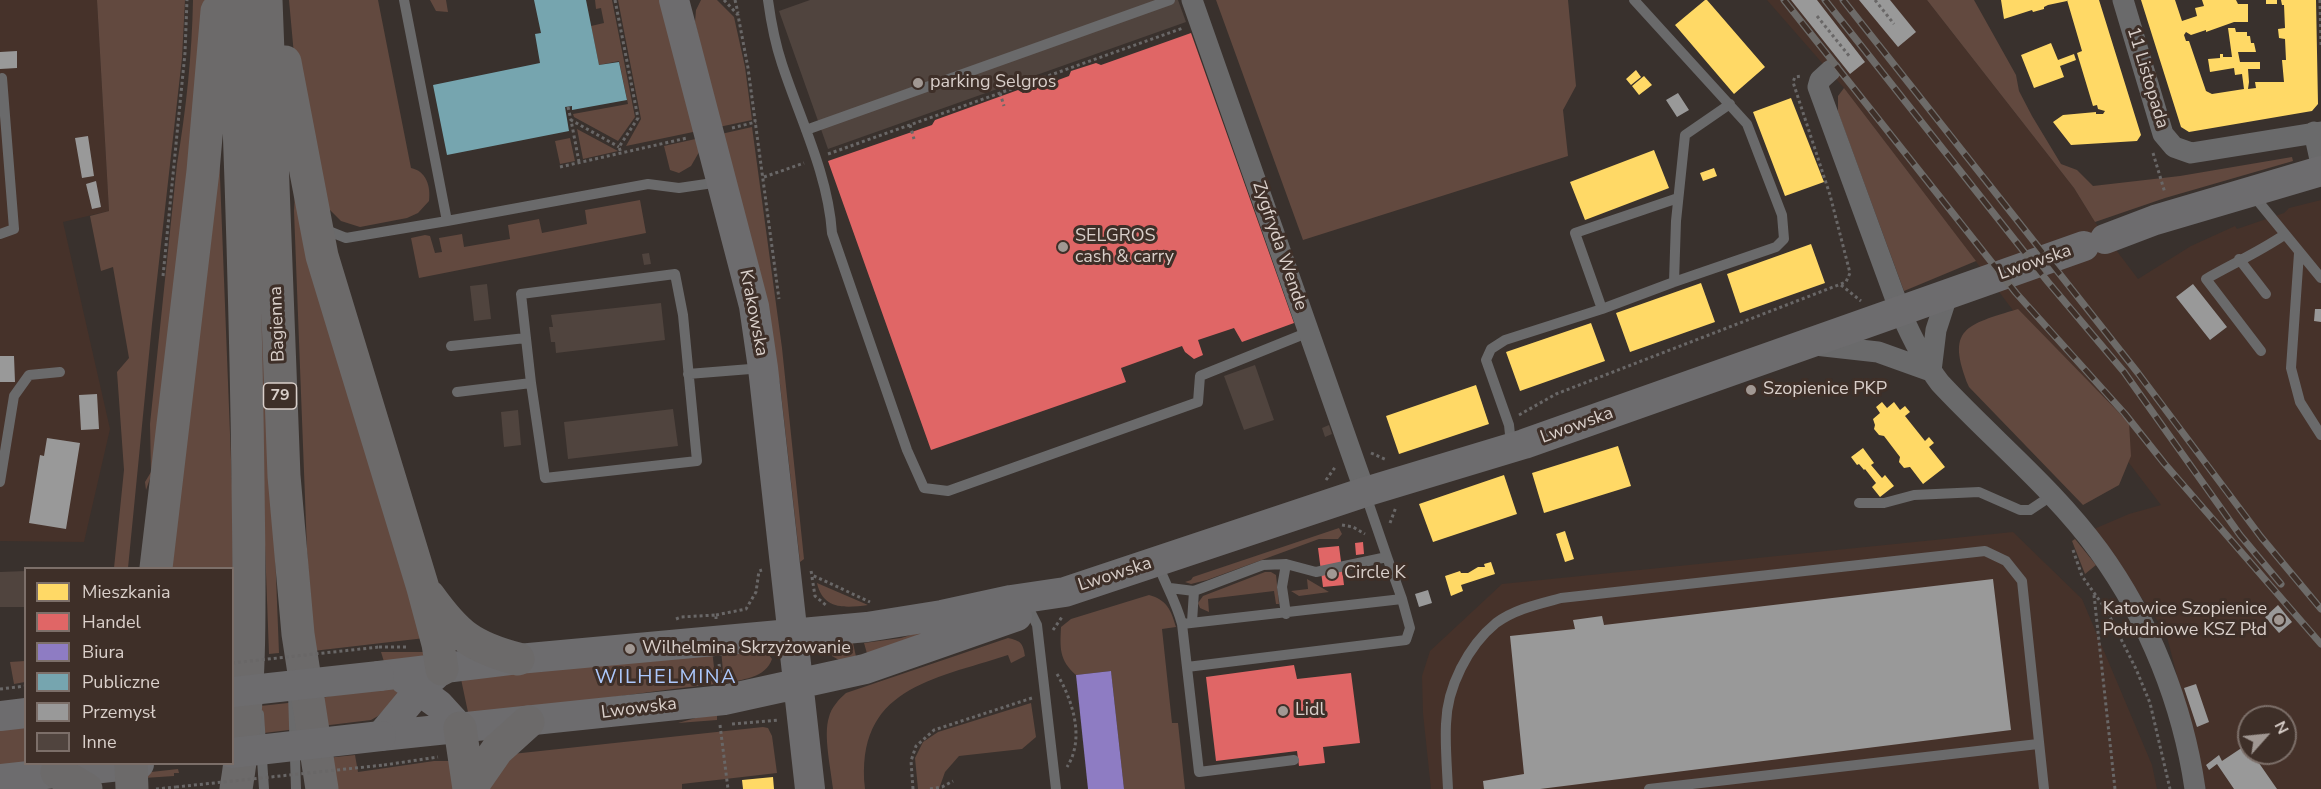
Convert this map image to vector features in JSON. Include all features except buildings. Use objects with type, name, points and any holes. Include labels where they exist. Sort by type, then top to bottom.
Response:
[{"type":"main road","points":[[156,567],[203,171],[218,0]]},
{"type":"main road","name":"Bagienna","points":[[234,0],[244,273],[249,583],[247,704],[236,789]]},
{"type":"main road","name":"Bagienna","points":[[266,0],[283,455],[298,634],[322,789]]},
{"type":"main road","points":[[274,0],[322,256],[438,644],[409,677]]},
{"type":"main road","points":[[423,588],[450,624],[462,635],[494,653],[518,659]]},
{"type":"main road","points":[[469,789],[497,750],[528,722]]},
{"type":"main road","points":[[460,728],[469,789]]},
{"type":"main road","points":[[132,765],[132,789]]},
{"type":"main road","points":[[57,772],[86,789]]},
{"type":"street","name":"Krakowska","points":[[674,0],[754,306],[799,572],[794,634],[798,685]]},
{"type":"street","name":"Zygfryda Wende","points":[[1191,0],[1365,492]]},
{"type":"street","name":"11 Listopada","points":[[2123,0],[2163,134],[2174,147],[2191,153],[2318,132]]},
{"type":"street","points":[[1831,70],[1820,80],[1818,87],[1900,311],[1931,371],[1956,400],[2051,496],[2099,550],[2128,594],[2158,653],[2191,758],[2195,789]]},
{"type":"street","points":[[2318,132],[2321,164]]},
{"type":"street","name":"Lwowska","points":[[234,692],[409,677],[518,659],[867,627],[1065,592],[1365,492],[1510,437],[1806,344],[2156,220],[2321,171]]},
{"type":"street","points":[[1931,371],[1936,330],[1948,293]]},
{"type":"street","points":[[1806,344],[1878,352],[1931,371]]},
{"type":"street","name":"Lwowska","points":[[234,753],[382,751],[460,728],[724,700],[865,669],[1034,618],[1065,592]]},
{"type":"street","points":[[382,751],[409,677],[454,680],[462,712],[460,728]]},
{"type":"street","points":[[798,685],[810,789]]},
{"type":"street","points":[[0,716],[24,713]]},
{"type":"street","points":[[0,779],[123,765]]},
{"type":"lane","points":[[404,0],[447,221]]},
{"type":"lane","points":[[768,0],[772,27],[782,64],[806,129],[831,209],[832,233],[907,450],[924,488],[948,491],[1198,402],[1200,376],[1309,333]]},
{"type":"lane","points":[[806,129],[1170,0]]},
{"type":"lane","points":[[1510,437],[1486,360],[1491,350],[1505,340],[1602,309],[1776,247],[1784,239],[1782,215],[1747,124],[1634,0]]},
{"type":"lane","points":[[0,234],[14,229],[2,78]]},
{"type":"lane","points":[[1674,282],[1678,198],[1685,135],[1730,104]]},
{"type":"lane","points":[[315,225],[346,238],[648,184],[679,188],[723,182]]},
{"type":"lane","points":[[2250,192],[2321,278]]},
{"type":"lane","points":[[1602,309],[1575,233],[1678,198]]},
{"type":"lane","points":[[2260,351],[2206,279],[2239,259],[2263,249],[2284,235]]},
{"type":"lane","points":[[2299,253],[2291,368],[2300,402],[2321,435]]},
{"type":"lane","points":[[2239,259],[2266,294]]},
{"type":"lane","points":[[675,274],[683,315],[697,461],[545,478],[526,338],[521,294],[675,274]]},
{"type":"lane","points":[[451,346],[526,338]]},
{"type":"lane","points":[[688,374],[763,368]]},
{"type":"lane","points":[[0,482],[4,418],[14,396],[30,375],[60,372]]},
{"type":"lane","points":[[457,392],[531,383]]},
{"type":"lane","points":[[1187,667],[1406,640],[1410,628],[1402,599],[1365,492]]},
{"type":"lane","points":[[1859,503],[1884,503],[1914,495],[1979,492],[2020,510],[2030,510],[2051,496]]},
{"type":"lane","points":[[1448,789],[1446,723],[1455,681],[1473,648],[1497,623],[1527,607],[1561,598],[1985,551],[2006,561],[2022,581],[2044,789]]},
{"type":"lane","points":[[1170,588],[1194,591],[1263,565],[1286,564],[1316,572],[1387,557]]},
{"type":"lane","points":[[1157,561],[1165,584],[1170,588],[1186,623]]},
{"type":"lane","points":[[1286,564],[1282,587],[1286,614]]},
{"type":"lane","points":[[249,583],[264,789]]},
{"type":"lane","points":[[293,585],[292,717],[296,789]]},
{"type":"lane","points":[[1194,591],[1186,623],[1187,667],[1199,772],[1294,760]]},
{"type":"lane","points":[[1186,623],[1286,614],[1402,599]]},
{"type":"lane","points":[[1034,618],[1056,789]]},
{"type":"lane","points":[[1649,789],[2038,744]]},
{"type":"path","points":[[163,276],[185,53],[187,0]]},
{"type":"path","points":[[615,0],[638,118],[619,147]]},
{"type":"path","points":[[723,0],[738,15]]},
{"type":"path","points":[[735,0],[748,68],[764,177],[780,310]]},
{"type":"path","points":[[1875,0],[1894,24]]},
{"type":"path","points":[[2320,0],[2321,45]]},
{"type":"path","points":[[1817,16],[1850,57]]},
{"type":"path","points":[[828,154],[1184,28]]},
{"type":"path","points":[[1510,437],[1526,410],[1556,394],[1846,282],[1850,273],[1830,195],[1793,82]]},
{"type":"path","points":[[1000,93],[1004,106]]},
{"type":"path","points":[[568,107],[580,162]]},
{"type":"path","points":[[571,120],[619,147],[621,153]]},
{"type":"path","points":[[910,125],[914,139]]},
{"type":"path","points":[[560,167],[632,151]]},
{"type":"path","points":[[764,177],[800,164]]},
{"type":"path","points":[[1841,285],[1864,303]]},
{"type":"path","points":[[1371,453],[1382,459],[1391,460]]},
{"type":"path","points":[[1337,524],[1353,527],[1363,534],[1377,530],[1390,524],[1398,503]]},
{"type":"path","points":[[2070,541],[2082,576],[2121,635],[2146,695],[2161,744],[2170,789]]},
{"type":"path","points":[[716,615],[746,609],[756,592],[759,571],[799,572],[877,604]]},
{"type":"path","points":[[799,572],[815,596],[830,608]]},
{"type":"path","points":[[2094,593],[2115,789]]},
{"type":"path","points":[[1034,618],[1062,616],[1053,627],[1052,633]]},
{"type":"path","points":[[234,663],[379,647]]},
{"type":"path","points":[[1053,667],[1071,701],[1075,722],[1076,742],[1070,764],[1064,773]]},
{"type":"path","points":[[0,689],[24,686]]},
{"type":"path","points":[[913,789],[911,761],[916,746],[934,730],[1034,698]]},
{"type":"path","points":[[728,789],[720,725],[801,718]]},
{"type":"path","points":[[148,789],[176,787],[382,751]]},
{"type":"path","points":[[930,789],[942,787],[953,781]]},
{"type":"shaded area","points":[[0,0],[97,0],[109,211],[63,222],[110,429],[84,542],[0,541]]},
{"type":"shaded area","points":[[97,0],[185,0],[182,58],[152,324],[128,567],[114,567],[124,470],[117,372],[129,358],[113,267],[101,271],[90,216],[109,211]]},
{"type":"shaded area","points":[[193,0],[208,0],[159,453],[146,490],[145,482],[151,472],[150,424],[177,164],[188,82]]},
{"type":"shaded area","points":[[245,0],[268,370],[279,653],[269,654]]},
{"type":"shaded area","points":[[289,0],[378,0],[411,168],[424,176],[429,190],[429,201],[418,213],[407,218],[360,227],[341,221],[325,205],[296,77]]},
{"type":"shaded area","points":[[430,0],[446,0],[448,12],[436,11]]},
{"type":"shaded area","points":[[595,0],[612,0],[635,117],[618,141],[574,117],[573,114],[628,104],[619,61],[599,65],[591,26],[604,23],[601,8],[596,9]]},
{"type":"shaded area","points":[[618,0],[660,0],[698,131],[626,146],[641,119]]},
{"type":"shaded area","points":[[701,0],[717,0],[734,17],[745,67],[752,120],[719,127],[695,22],[696,10]]},
{"type":"shaded area","points":[[1216,0],[1568,0],[1576,86],[1563,110],[1568,156],[1303,240]]},
{"type":"shaded area","points":[[1767,0],[1927,0],[2074,188],[2095,222],[2138,279],[2191,246],[2235,226],[2237,229],[2284,213],[2289,208],[2321,200],[2321,789],[2206,789],[2166,633],[2094,529],[2129,514],[2161,505],[1844,88]]},
{"type":"shaded area","points":[[1927,0],[1974,0],[2016,75],[2019,91],[2032,116],[2061,164],[2077,170],[2093,186],[2180,176],[2292,157],[2293,161],[2165,198],[2095,222],[2074,188]]},
{"type":"shaded area","points":[[1844,88],[1976,261],[1904,291],[1838,112],[1838,96]]},
{"type":"shaded area","points":[[752,127],[782,348],[804,559],[800,562],[780,384],[721,134]]},
{"type":"shaded area","points":[[577,129],[618,151],[583,159]]},
{"type":"shaded area","points":[[570,138],[575,161],[560,164],[555,141]]},
{"type":"shaded area","points":[[700,138],[702,147],[691,166],[679,173],[670,170],[664,146]]},
{"type":"shaded area","points":[[219,151],[236,588],[234,635],[234,567],[168,567]]},
{"type":"shaded area","points":[[295,192],[425,638],[313,651],[307,550]]},
{"type":"shaded area","points":[[640,200],[646,233],[419,278],[411,238],[430,236],[435,253],[442,252],[439,238],[462,234],[464,247],[510,239],[508,225],[539,219],[542,233],[587,224],[585,210]]},
{"type":"shaded area","points":[[2018,309],[2129,423],[2131,456],[2119,485],[2083,505],[1969,387],[1962,367],[1959,352],[1960,341],[1965,332],[1973,325]]},
{"type":"shaded area","points":[[1339,528],[1342,534],[1338,539],[1319,539],[1207,580],[1191,584],[1185,582],[1193,577]]},
{"type":"shaded area","points":[[2013,532],[2082,599],[2152,765],[2157,789],[1431,789],[1423,713],[1422,676],[1430,651],[1502,584]]},
{"type":"shaded area","points":[[2075,539],[2096,565],[2085,574],[2072,541]]},
{"type":"shaded area","points":[[1265,572],[1276,575],[1279,604],[1276,604],[1274,591],[1208,599],[1209,612],[1200,608],[1198,603],[1203,596]]},
{"type":"shaded area","points":[[1307,579],[1329,592],[1299,596],[1291,591],[1308,589]]},
{"type":"shaded area","points":[[817,583],[868,605],[851,607],[830,603],[820,592]]},
{"type":"shaded area","points":[[1149,595],[1167,606],[1176,627],[1162,629],[1172,723],[1178,723],[1185,789],[1124,789],[1111,671],[1076,675],[1066,664],[1062,653],[1061,627],[1071,619]]},
{"type":"shaded area","points":[[942,625],[868,657],[864,643],[901,638]]},
{"type":"shaded area","points":[[1008,638],[1021,643],[1025,656],[1011,663],[1008,655],[952,672],[904,694],[886,709],[872,729],[865,755],[865,789],[833,789],[827,724],[833,707],[846,693]]},
{"type":"shaded area","points":[[853,643],[857,661],[839,660],[832,656],[831,651]]},
{"type":"shaded area","points":[[721,649],[763,651],[772,659],[759,674],[724,683]]},
{"type":"shaded area","points":[[712,650],[716,684],[469,717],[461,679]]},
{"type":"shaded area","points":[[381,652],[424,652],[423,660],[385,665]]},
{"type":"shaded area","points":[[24,661],[24,682],[14,684],[10,662]]},
{"type":"shaded area","points":[[360,687],[393,689],[401,693],[371,720],[264,733],[234,710],[316,700]]},
{"type":"shaded area","points":[[1031,703],[1036,737],[1022,749],[959,756],[945,772],[939,789],[918,789],[915,758],[923,742],[938,732]]},
{"type":"shaded area","points":[[717,712],[717,720],[678,723]]},
{"type":"shaded area","points":[[24,723],[24,764],[0,769],[0,726]]},
{"type":"shaded area","points":[[768,728],[772,736],[777,773],[682,784],[682,789],[484,789],[503,755]]},
{"type":"shaded area","points":[[355,755],[358,772],[434,761],[455,761],[458,789],[331,789],[326,758]]},
{"type":"shaded area","points":[[178,769],[179,773],[174,773],[174,776],[144,778],[151,772]]},
{"type":"railway","points":[[1784,0],[2016,293],[2125,414],[2164,463],[2321,644]]},
{"type":"railway","points":[[1825,0],[2048,282],[2124,372],[2240,535],[2281,584]]},
{"type":"railway","points":[[1843,0],[2138,373],[2261,537],[2321,609]]},
{"type":"place","name":"parking Selgros","points":[[918,83]]},
{"type":"place","name":"SELGROS cash & carry","points":[[1063,247]]},
{"type":"place","name":"Szopienice PKP","points":[[1751,390]]},
{"type":"place","name":"Circle K","points":[[1332,574]]},
{"type":"place","name":"Katowice Szopienice Południowe KSZ Płd","points":[[2279,620]]},
{"type":"place","name":"Wilhelmina Skrzyżowanie","points":[[630,649]]},
{"type":"place","name":"Lidl","points":[[1283,711]]},
{"type":"district","name":"WILHELMINA","points":[[666,678]]}]
